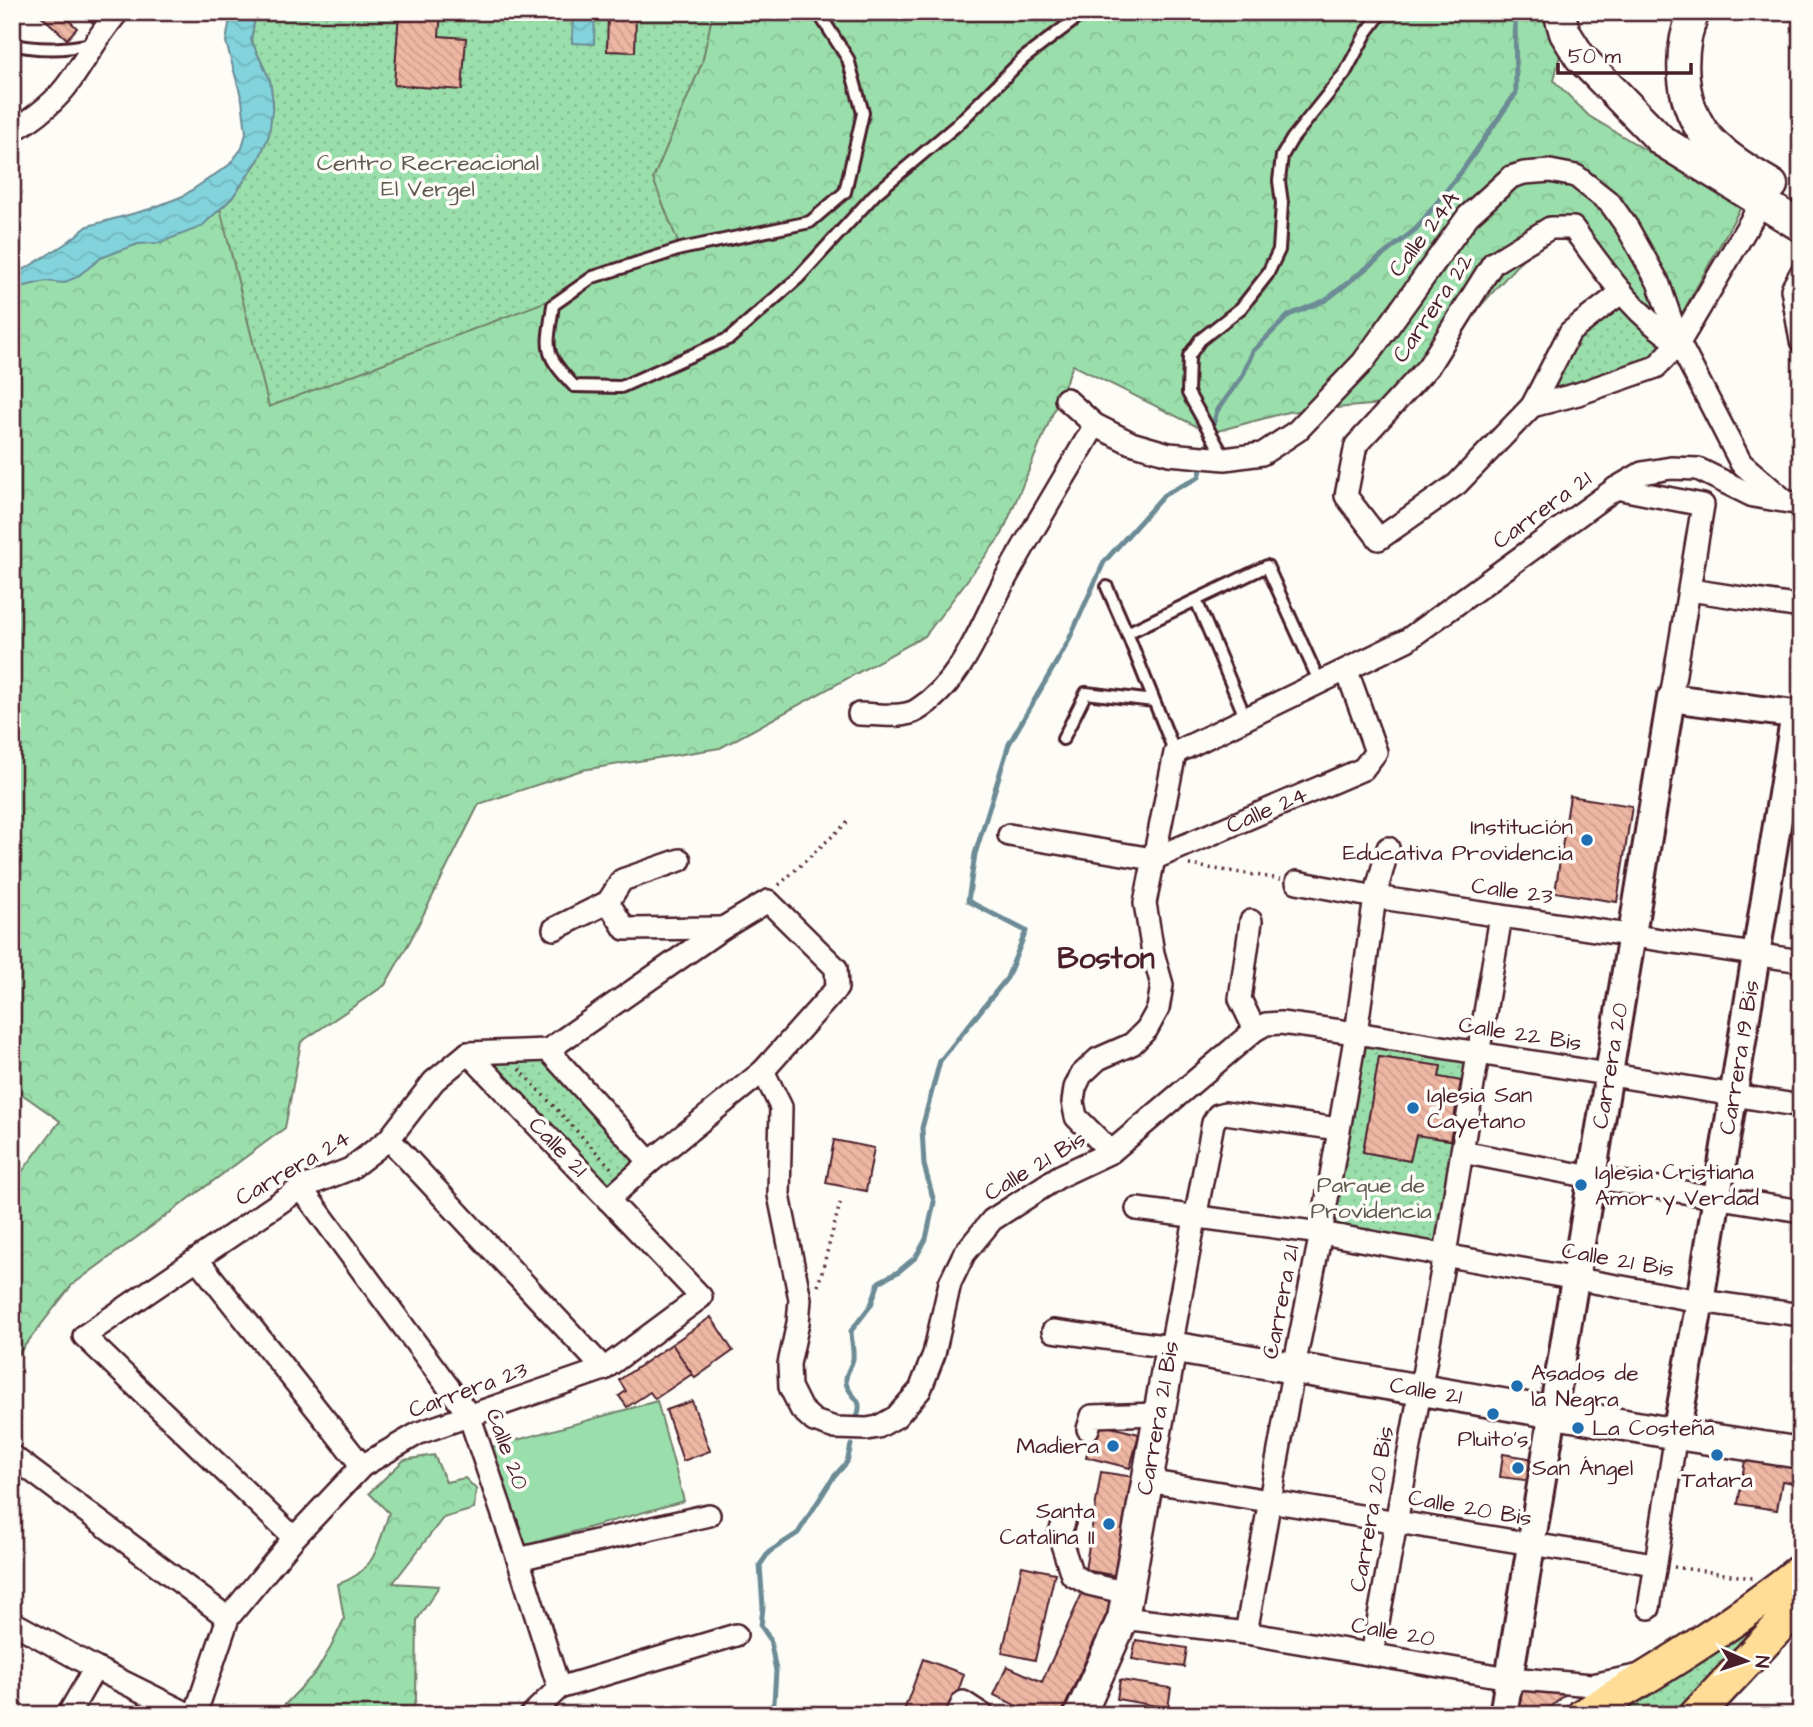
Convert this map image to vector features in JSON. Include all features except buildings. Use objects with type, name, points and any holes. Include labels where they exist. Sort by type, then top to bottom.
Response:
[{"type":"main road","points":[[1559,12],[1565,33],[1580,57],[1662,141],[1767,193],[1801,202]]},
{"type":"main road","points":[[1694,12],[1684,43],[1682,73],[1703,133],[1801,226]]},
{"type":"main road","name":"Calle 21","points":[[1171,1347],[1801,1453]]},
{"type":"main road","name":"Carrera 21 Bis","points":[[1080,1715],[1125,1605],[1171,1347]]},
{"type":"main road","points":[[1583,1715],[1790,1587]]},
{"type":"main road","points":[[1696,1715],[1790,1587]]},
{"type":"street","points":[[12,131],[46,108],[70,82],[93,44],[118,12]]},
{"type":"street","name":"Calle 24A","points":[[1066,399],[1095,425],[1131,443],[1169,454],[1225,459],[1262,454],[1297,431],[1363,362],[1468,216],[1495,188],[1511,177],[1550,171],[1576,176],[1610,203],[1658,282],[1679,343],[1741,463],[1793,503]]},
{"type":"street","points":[[1532,406],[1578,394],[1656,367],[1679,343],[1767,193]]},
{"type":"street","name":"Carrera 22","points":[[1532,406],[1457,484],[1379,539],[1346,496],[1356,445],[1428,367],[1493,263],[1550,228],[1573,228],[1622,292]]},
{"type":"street","points":[[1801,273],[1792,289],[1801,341]]},
{"type":"street","points":[[1532,406],[1570,332],[1622,292],[1656,329],[1679,343]]},
{"type":"street","points":[[859,714],[900,715],[915,711],[948,683],[968,654],[1007,576],[1095,425]]},
{"type":"street","name":"Carrera 21","points":[[1175,753],[1407,640],[1616,488],[1642,473],[1671,468],[1698,469],[1753,496],[1793,503]]},
{"type":"street","name":"Carrera 20","points":[[1503,1715],[1703,505],[1616,488]]},
{"type":"street","points":[[1690,590],[1801,607]]},
{"type":"street","name":"Calle 24","points":[[1153,859],[1363,769],[1376,752],[1347,671]]},
{"type":"street","points":[[1671,698],[1798,715]]},
{"type":"street","name":"Carrera 19 Bis","points":[[1648,1608],[1798,715]]},
{"type":"street","name":"Calle 21 Bis","points":[[763,1071],[781,1107],[779,1195],[800,1299],[799,1323],[788,1378],[801,1409],[814,1421],[846,1430],[877,1427],[896,1416],[920,1390],[934,1354],[950,1283],[964,1254],[992,1220],[1060,1176],[1111,1152],[1076,1117],[1073,1102],[1075,1088],[1081,1075],[1098,1059],[1132,1044],[1147,1029],[1158,1009],[1162,985],[1153,953],[1145,903],[1175,753]]},
{"type":"street","points":[[1009,835],[1153,859]]},
{"type":"street","name":"Carrera 21","points":[[1246,1633],[1321,1234],[1356,1033],[1375,897],[1388,849]]},
{"type":"street","points":[[554,929],[608,902],[622,880],[680,860]]},
{"type":"street","name":"Calle 23","points":[[1297,882],[1375,897],[1801,961]]},
{"type":"street","points":[[468,1053],[548,1050],[723,928],[768,901],[836,968],[837,988],[763,1071],[650,1162],[608,1200]]},
{"type":"street","points":[[608,902],[625,929],[723,928]]},
{"type":"street","name":"Carrera 20 Bis","points":[[1372,1655],[1445,1254],[1501,916]]},
{"type":"street","points":[[1111,1152],[1255,1030],[1240,999],[1251,921]]},
{"type":"street","name":"Calle 22 Bis","points":[[1255,1030],[1266,1024],[1281,1023],[1356,1033],[1801,1106]]},
{"type":"street","points":[[548,1050],[650,1162]]},
{"type":"street","name":"Carrera 24","points":[[293,1538],[84,1336],[301,1188],[350,1168],[389,1139],[435,1081],[468,1053]]},
{"type":"street","name":"Calle 21","points":[[468,1053],[608,1200]]},
{"type":"street","name":"Carrera 21 Bis","points":[[1171,1347],[1194,1216],[1213,1124],[1218,1115],[1225,1113],[1338,1129]]},
{"type":"street","points":[[389,1139],[604,1369]]},
{"type":"street","points":[[1462,1152],[1591,1177],[1801,1211]]},
{"type":"street","name":"Calle 20","points":[[301,1188],[469,1415],[559,1688]]},
{"type":"street","name":"Carrera 23","points":[[195,1715],[228,1618],[293,1538],[362,1466],[419,1433],[604,1369],[701,1297],[608,1200]]},
{"type":"street","name":"Calle 21 Bis","points":[[1137,1209],[1321,1234],[1700,1301],[1801,1315]]},
{"type":"street","points":[[197,1259],[362,1466]]},
{"type":"street","name":"Calle 21","points":[[1054,1331],[1171,1347]]},
{"type":"street","points":[[1088,1429],[1092,1416],[1159,1413]]},
{"type":"street","points":[[12,1457],[228,1618]]},
{"type":"street","name":"Calle 20 Bis","points":[[1147,1481],[1654,1564]]},
{"type":"street","points":[[518,1559],[709,1515]]},
{"type":"street","name":"Calle 20","points":[[1064,1522],[1059,1535],[1072,1575],[1125,1605],[1246,1633],[1509,1678],[1592,1685],[1654,1672]]},
{"type":"street","points":[[12,1622],[95,1668],[190,1715]]},
{"type":"street","points":[[531,1715],[559,1688],[736,1635]]},
{"type":"street","points":[[68,1715],[95,1668]]},
{"type":"street","points":[[957,1715],[963,1702],[983,1715]]},
{"type":"lane","points":[[818,12],[848,59],[863,113],[845,192],[810,222],[681,249],[593,277],[553,305],[548,344],[552,363],[574,386],[621,387],[730,338],[798,278],[875,194],[958,124],[1024,58],[1082,12]]},
{"type":"lane","points":[[1225,459],[1188,393],[1189,356],[1199,340],[1241,307],[1267,275],[1279,250],[1282,204],[1279,181],[1282,156],[1292,139],[1345,73],[1367,32],[1382,12]]},
{"type":"lane","points":[[12,44],[30,48],[61,49],[93,44]]},
{"type":"lane","points":[[1127,633],[1267,566],[1320,683]]},
{"type":"lane","points":[[1107,587],[1175,753]]},
{"type":"lane","points":[[1196,600],[1246,719]]},
{"type":"lane","points":[[1063,739],[1086,693],[1154,701]]},
{"type":"path","points":[[768,901],[779,885],[851,819]]},
{"type":"path","points":[[1153,859],[1297,882]]},
{"type":"path","points":[[503,1052],[626,1184]]},
{"type":"path","points":[[12,1138],[24,1135]]},
{"type":"path","points":[[817,1288],[841,1200]]},
{"type":"path","points":[[1654,1564],[1790,1587]]},
{"type":"green space","name":"Centro Recreacional El Vergel","points":[[256,12],[818,12],[845,192],[593,277],[553,305],[269,407],[201,227],[232,198],[259,159],[273,103],[270,81],[251,40]]},
{"type":"green space","points":[[713,12],[1552,12],[1565,33],[1554,81],[1589,116],[1741,207],[1674,328],[1550,228],[1394,403],[1288,412],[1210,433],[1073,365],[1002,534],[925,636],[720,748],[582,770],[479,804],[385,985],[301,1042],[285,1128],[72,1285],[12,1362],[12,1185],[60,1121],[12,1087],[12,282],[216,192],[269,407],[681,250],[653,179],[702,63]]},
{"type":"green space","points":[[1622,292],[1679,343],[1656,367],[1532,406],[1570,332]]},
{"type":"green space","name":"Parque de Providencia","points":[[1356,1033],[1479,1053],[1445,1254],[1321,1233]],"holes":[[[1379,1057],[1441,1066],[1439,1077],[1461,1081],[1450,1140],[1416,1135],[1410,1161],[1363,1152]]]},
{"type":"green space","points":[[548,1050],[650,1162],[608,1200],[468,1053]]},
{"type":"green space","points":[[657,1401],[684,1501],[519,1547],[492,1447]]},
{"type":"green space","points":[[434,1455],[446,1482],[465,1478],[476,1489],[474,1509],[443,1518],[393,1583],[439,1586],[417,1620],[416,1699],[411,1715],[279,1715],[279,1711],[316,1672],[344,1619],[338,1584],[360,1572],[378,1547],[389,1513],[369,1493],[404,1460]]},
{"type":"green space","points":[[1789,1590],[1696,1715],[1583,1715]]},
{"type":"water","points":[[231,12],[256,12],[251,40],[270,80],[273,103],[269,135],[259,159],[232,198],[201,227],[159,243],[138,244],[101,258],[77,277],[63,283],[46,281],[17,288],[12,292],[12,277],[65,244],[88,226],[150,209],[183,196],[229,165],[242,148],[246,133],[242,100],[226,42]]},
{"type":"water","points":[[573,13],[595,13],[594,44],[572,43]]},
{"type":"waterway","points":[[1206,452],[1217,411],[1242,377],[1253,351],[1289,315],[1326,300],[1416,229],[1462,171],[1516,93],[1515,12]]},
{"type":"waterway","points":[[856,1421],[859,1404],[846,1382],[853,1359],[851,1331],[871,1305],[879,1282],[898,1272],[916,1257],[926,1239],[934,1202],[924,1165],[922,1128],[940,1061],[1007,978],[1026,931],[968,901],[975,854],[1009,744],[1067,644],[1104,562],[1164,495],[1199,477],[1203,462]]},
{"type":"waterway","points":[[768,1715],[774,1702],[776,1671],[770,1639],[761,1626],[763,1607],[760,1565],[769,1552],[798,1533],[833,1478],[847,1462],[851,1445]]},
{"type":"place","name":"Institución Educativa Providencia","points":[[1587,840]]},
{"type":"place","name":"Iglesia San Cayetano","points":[[1413,1108]]},
{"type":"place","name":"Iglesia Cristiana Amor y Verdad","points":[[1581,1185]]},
{"type":"place","name":"Asados de la Negra","points":[[1517,1386]]},
{"type":"place","name":"Pluito's","points":[[1493,1414]]},
{"type":"place","name":"La Costeña","points":[[1578,1428]]},
{"type":"place","name":"Madiera","points":[[1113,1446]]},
{"type":"place","name":"Tatara","points":[[1717,1455]]},
{"type":"place","name":"San Ángel","points":[[1518,1468]]},
{"type":"place","name":"Santa Catalina II","points":[[1109,1524]]},
{"type":"district","name":"Boston","points":[[1106,959]]}]
